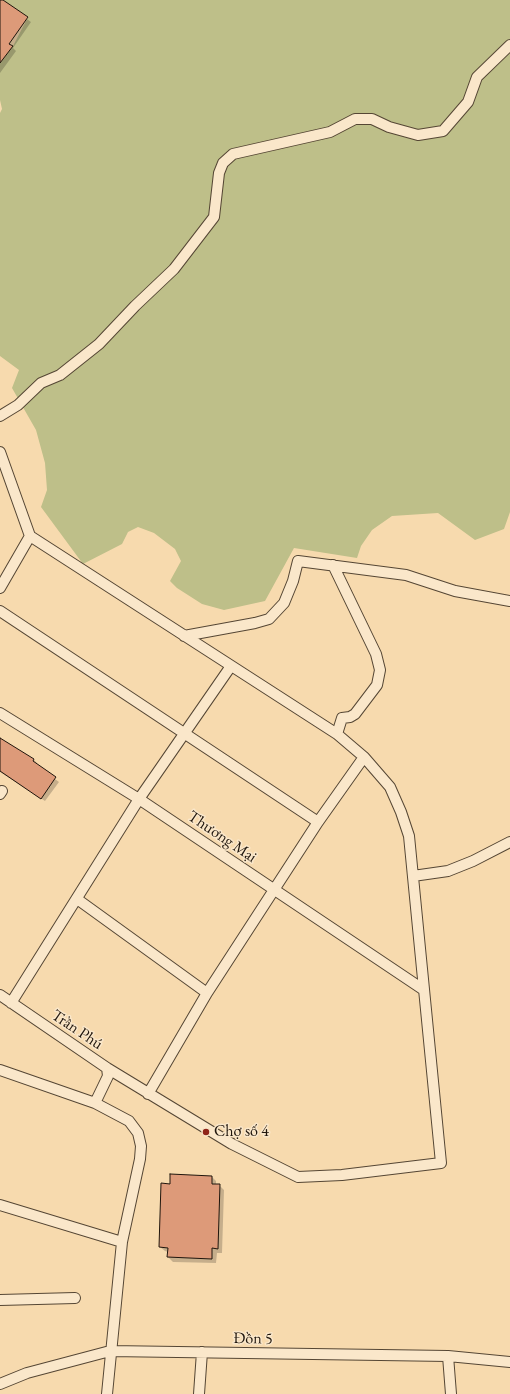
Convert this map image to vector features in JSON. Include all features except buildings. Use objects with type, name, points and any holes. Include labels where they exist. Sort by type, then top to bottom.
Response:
[{"type":"street","points":[[0,416],[18,405],[41,383],[60,375],[100,344],[135,306],[174,269],[214,217],[219,173],[223,163],[233,154],[330,132],[355,119],[372,119],[389,127],[418,135],[443,131],[468,102],[477,77],[510,45]]},
{"type":"street","points":[[0,452],[30,536],[337,734],[364,757],[390,788],[401,812],[409,836],[440,1163],[342,1175],[298,1177],[232,1144],[107,1068]]},
{"type":"street","points":[[0,588],[30,536]]},
{"type":"street","points":[[184,636],[269,619],[284,603],[293,581],[298,561],[406,575],[455,591],[510,601]]},
{"type":"street","points":[[333,565],[376,654],[380,670],[377,685],[355,714],[350,717],[342,718],[337,734]]},
{"type":"street","points":[[0,611],[318,822]]},
{"type":"street","points":[[11,1003],[139,799],[231,666]]},
{"type":"street","name":"Thương Mại","points":[[0,714],[139,799],[424,990]]},
{"type":"street","points":[[148,1094],[207,993],[318,822],[364,757]]},
{"type":"street","points":[[413,876],[448,871],[473,861],[510,842]]},
{"type":"street","points":[[77,899],[207,993]]},
{"type":"street","name":"Trần Phú","points":[[0,995],[107,1068],[108,1076],[94,1103]]},
{"type":"street","points":[[0,1070],[94,1103],[129,1121],[138,1133],[141,1146],[140,1159],[122,1242],[106,1394]]},
{"type":"street","points":[[0,1205],[122,1242]]},
{"type":"street","points":[[0,1300],[75,1298]]},
{"type":"street","name":"Đồn 5","points":[[0,1384],[27,1373],[110,1351],[448,1356],[510,1362]]},
{"type":"street","points":[[199,1394],[202,1352]]},
{"type":"street","points":[[448,1356],[451,1394]]},
{"type":"green space","points":[[2,0],[510,0],[510,512],[504,529],[475,540],[438,513],[392,516],[372,530],[361,546],[357,558],[294,548],[265,601],[224,610],[202,604],[177,588],[170,581],[181,561],[175,549],[154,533],[138,527],[128,532],[122,544],[83,564],[41,507],[47,490],[45,463],[36,430],[12,388],[19,370],[0,356],[0,113],[2,109],[0,100],[0,63],[13,46],[28,17]]},
{"type":"place","name":"Chợ số 4","points":[[206,1132]]}]
